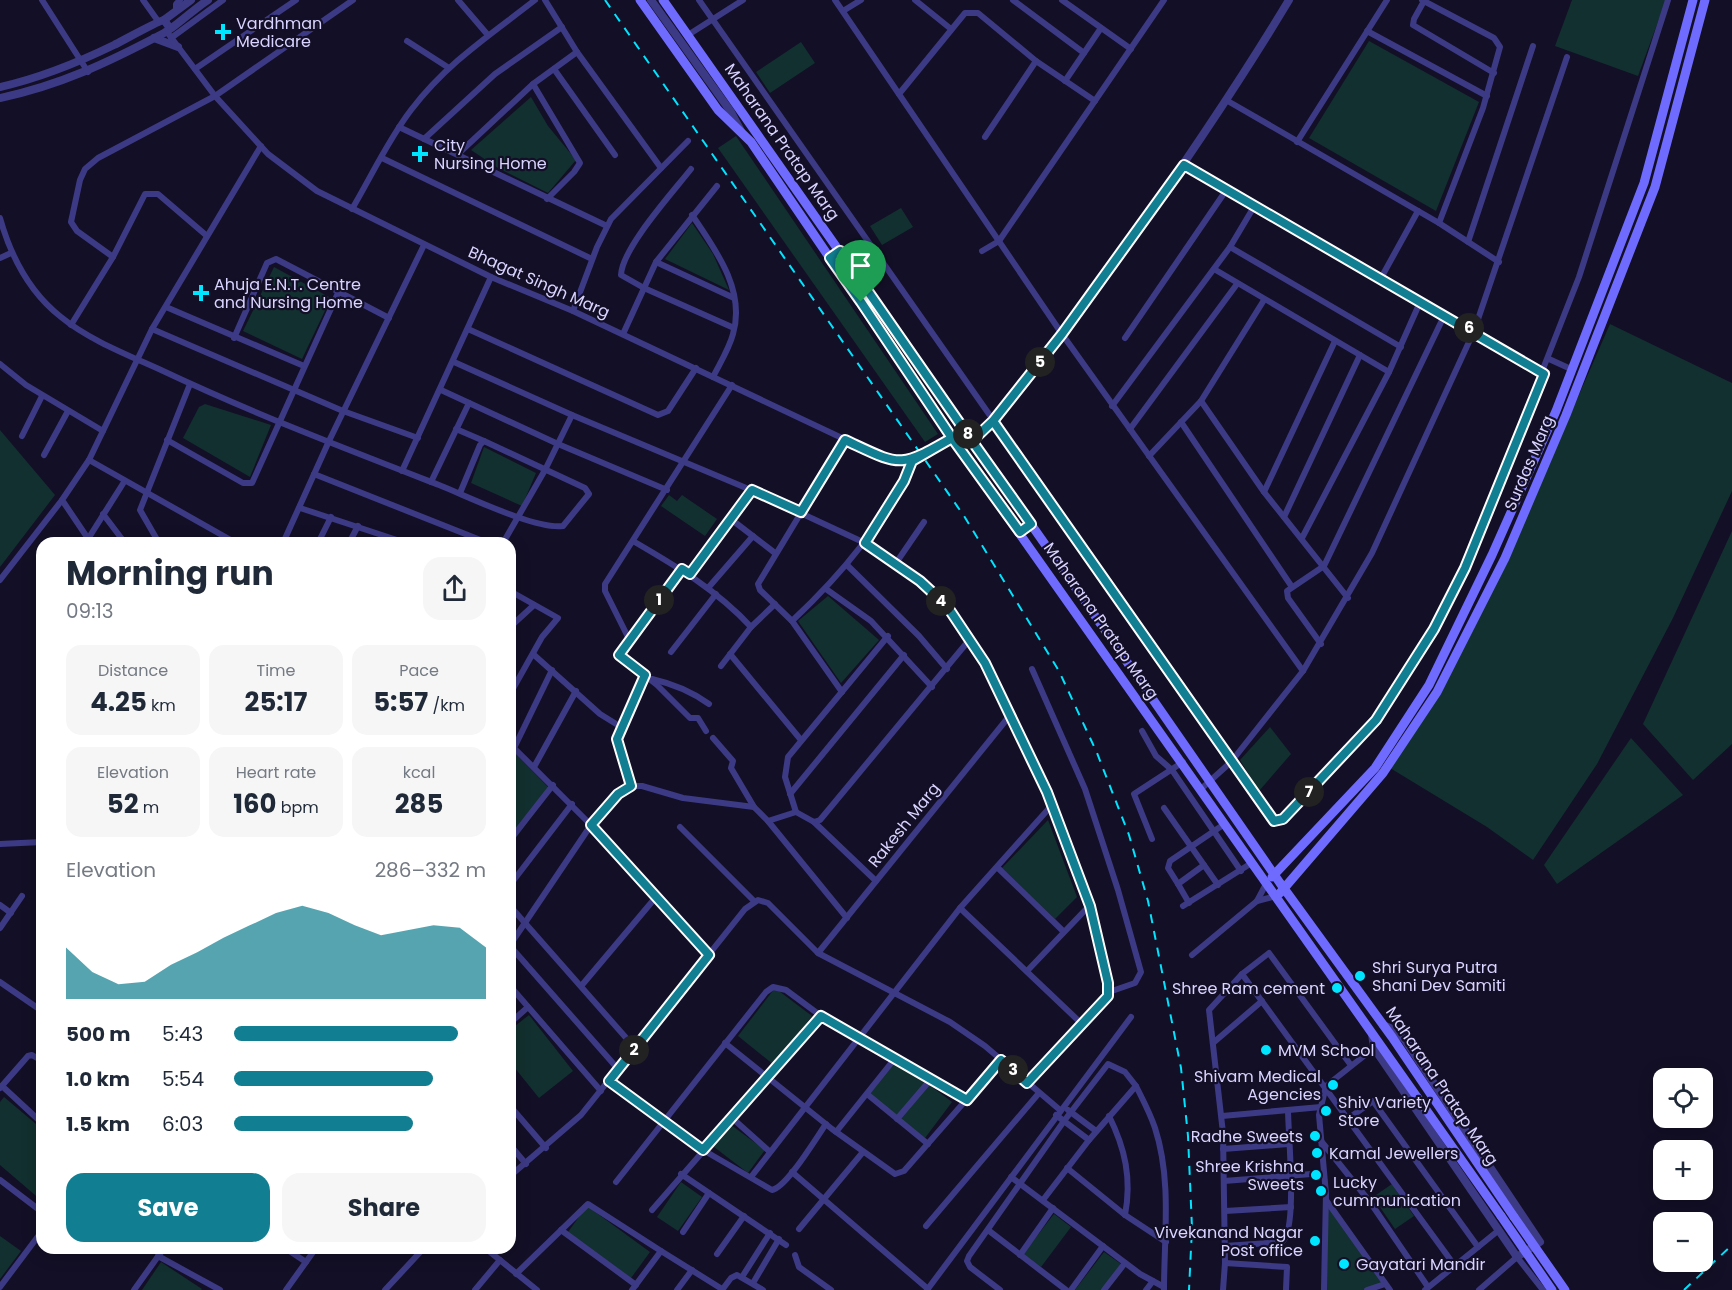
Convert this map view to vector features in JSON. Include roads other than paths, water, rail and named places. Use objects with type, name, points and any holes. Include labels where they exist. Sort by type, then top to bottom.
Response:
[{"type":"main road","name":"Maharana Pratap Marg","points":[[640,0],[718,110],[741,131],[952,438],[1183,762],[1250,864],[1276,896],[1552,1290]]},
{"type":"main road","name":"Maharana Pratap Marg","points":[[663,0],[1212,782],[1284,889],[1383,1025],[1565,1290]]},
{"type":"main road","name":"Surdas Marg","points":[[1266,884],[1379,770],[1434,675],[1492,555],[1573,370],[1644,183],[1693,0]]},
{"type":"main road","name":"Surdas Marg","points":[[1276,896],[1379,770],[1437,692],[1505,558],[1608,311],[1655,187],[1705,0]]},
{"type":"main road","points":[[830,258],[840,251]]},
{"type":"main road","points":[[1597,306],[1608,311]]},
{"type":"main road","points":[[892,349],[904,342]]},
{"type":"main road","points":[[1020,532],[1031,524]]},
{"type":"street","points":[[42,0],[88,72]]},
{"type":"street","points":[[143,0],[169,32]]},
{"type":"street","points":[[169,32],[189,13],[208,0]]},
{"type":"street","points":[[0,98],[88,72],[169,32],[223,0]]},
{"type":"street","points":[[195,69],[296,0]]},
{"type":"street","points":[[113,257],[78,231],[71,222],[85,170],[98,158],[215,96],[353,0]]},
{"type":"street","points":[[458,0],[487,34]]},
{"type":"street","points":[[352,209],[399,127],[449,68],[526,3],[535,0]]},
{"type":"street","points":[[545,0],[577,52],[661,168]]},
{"type":"street","points":[[651,0],[731,112],[741,131]]},
{"type":"street","points":[[699,0],[1231,762],[1272,819],[1279,821],[1376,720],[1434,629],[1465,568],[1544,374],[1580,277],[1668,0]]},
{"type":"street","points":[[688,35],[743,0]]},
{"type":"street","points":[[835,0],[1112,406],[1303,671]]},
{"type":"street","points":[[843,11],[861,0]]},
{"type":"street","points":[[915,0],[951,29]]},
{"type":"street","points":[[1013,0],[1084,53]]},
{"type":"street","points":[[1062,0],[1070,2],[1131,49]]},
{"type":"street","points":[[982,251],[999,241],[1164,0]]},
{"type":"street","points":[[972,441],[993,421],[1062,334],[1184,165],[1289,0]]},
{"type":"street","points":[[1297,142],[1387,0]]},
{"type":"street","points":[[1438,223],[1487,96],[1494,73],[1499,54],[1498,42],[1423,1],[1413,25],[1494,73]]},
{"type":"street","points":[[0,87],[46,75],[82,61],[150,28],[176,11],[185,2]]},
{"type":"street","points":[[899,94],[965,13],[978,13],[1036,61],[1095,101]]},
{"type":"street","points":[[424,139],[495,74],[562,27]]},
{"type":"street","points":[[1065,81],[1101,28]]},
{"type":"street","points":[[1367,31],[1487,96]]},
{"type":"street","name":"Bhagat Singh Marg","points":[[169,32],[215,96],[261,146],[300,180],[352,209],[491,277],[623,334],[845,440],[892,460],[912,461]]},
{"type":"street","points":[[154,38],[178,46]]},
{"type":"street","points":[[407,41],[449,68]]},
{"type":"street","points":[[1468,242],[1533,46]]},
{"type":"street","points":[[458,154],[533,84],[577,52]]},
{"type":"street","points":[[1200,789],[1212,782],[1231,762],[1303,671],[1348,598],[1372,553],[1474,331],[1567,57]]},
{"type":"street","points":[[985,137],[1036,61]]},
{"type":"street","points":[[554,69],[615,155]]},
{"type":"street","points":[[533,84],[580,163],[547,199]]},
{"type":"street","points":[[1226,100],[1438,223],[1499,262]]},
{"type":"street","points":[[399,127],[607,226]]},
{"type":"street","points":[[573,311],[607,226],[621,207],[688,141]]},
{"type":"street","points":[[0,580],[62,500],[89,460],[152,330],[261,146]]},
{"type":"street","points":[[382,158],[592,259]]},
{"type":"street","points":[[1184,165],[1421,300],[1544,374]]},
{"type":"street","points":[[691,169],[645,228],[622,267],[624,278],[734,328]]},
{"type":"street","points":[[623,334],[656,262],[717,186]]},
{"type":"street","points":[[1125,338],[1227,189]]},
{"type":"street","points":[[71,325],[113,257],[148,193],[158,194],[207,236]]},
{"type":"street","points":[[1112,406],[1230,247],[1256,206]]},
{"type":"street","points":[[1381,278],[1418,212]]},
{"type":"street","points":[[692,215],[721,258],[730,278],[734,298],[734,328],[713,377]]},
{"type":"street","points":[[0,218],[11,253],[33,290],[71,325],[137,359],[280,422],[519,516],[554,526],[563,526],[588,497],[585,488],[456,429]]},
{"type":"street","points":[[286,537],[328,441],[424,245]]},
{"type":"street","points":[[1230,247],[1401,347]]},
{"type":"street","points":[[0,258],[11,253]]},
{"type":"street","points":[[234,338],[267,263],[271,260],[279,260],[389,318]]},
{"type":"street","points":[[656,262],[734,298]]},
{"type":"street","points":[[1214,269],[1389,372]]},
{"type":"street","points":[[402,471],[454,362],[491,277]]},
{"type":"street","points":[[1130,429],[1237,284]]},
{"type":"street","points":[[167,440],[243,483],[252,483],[338,293]]},
{"type":"street","points":[[1149,456],[1201,401],[1264,300]]},
{"type":"street","points":[[1302,538],[1389,372],[1421,300]]},
{"type":"street","points":[[166,307],[304,366]]},
{"type":"street","points":[[1321,644],[1288,598],[1287,591],[1324,566],[1445,314]]},
{"type":"street","points":[[468,329],[658,415],[668,411],[696,368]]},
{"type":"street","points":[[152,330],[343,411],[418,438]]},
{"type":"street","points":[[1264,492],[1335,341]]},
{"type":"street","points":[[1284,517],[1360,355]]},
{"type":"street","points":[[1549,359],[1573,370]]},
{"type":"street","points":[[454,362],[572,415],[752,490],[865,543],[896,562],[947,606],[970,639],[1011,714],[1052,805],[1090,906],[1109,992]]},
{"type":"street","points":[[0,364],[42,396],[103,431]]},
{"type":"street","points":[[155,537],[140,514],[145,492],[190,384]]},
{"type":"street","points":[[629,639],[605,591],[605,584],[732,385]]},
{"type":"street","points":[[441,390],[558,444],[667,490]]},
{"type":"street","points":[[22,436],[42,396]]},
{"type":"street","points":[[1201,401],[1264,492],[1348,598]]},
{"type":"street","points":[[431,482],[469,403]]},
{"type":"street","points":[[44,455],[68,411]]},
{"type":"street","points":[[507,537],[545,470],[572,415]]},
{"type":"street","points":[[1181,422],[1292,587]]},
{"type":"street","points":[[792,621],[826,589],[865,543],[904,481],[912,461],[952,438]]},
{"type":"street","points":[[843,692],[792,621],[760,590],[758,584],[845,440]]},
{"type":"street","points":[[460,493],[480,445],[484,441]]},
{"type":"street","points":[[89,460],[124,482],[224,536]]},
{"type":"street","points":[[314,474],[473,537]]},
{"type":"street","points":[[91,537],[124,482]]},
{"type":"street","points":[[690,574],[752,490]]},
{"type":"street","points":[[62,500],[86,537]]},
{"type":"street","points":[[300,508],[389,537]]},
{"type":"street","points":[[104,514],[121,537]]},
{"type":"street","points":[[321,537],[331,518]]},
{"type":"street","points":[[732,520],[775,553]]},
{"type":"street","points":[[896,562],[924,522]]},
{"type":"street","points":[[352,537],[358,526]]},
{"type":"street","points":[[708,588],[753,536]]},
{"type":"street","points":[[633,541],[690,574],[716,594],[751,627]]},
{"type":"street","points":[[847,565],[919,636],[947,669]]},
{"type":"street","points":[[682,569],[629,639],[620,652],[620,656],[647,677],[690,718],[698,718],[706,731]]},
{"type":"street","points":[[826,589],[888,636],[932,687]]},
{"type":"street","points":[[516,594],[558,618],[542,637],[516,684]]},
{"type":"street","points":[[671,651],[716,594]]},
{"type":"street","points":[[516,621],[534,604]]},
{"type":"street","points":[[721,666],[751,627],[775,604]]},
{"type":"street","points":[[876,882],[814,822],[796,812],[785,777],[785,765],[801,740],[888,636]]},
{"type":"street","points":[[814,822],[820,820],[970,639]]},
{"type":"street","points":[[533,654],[600,714],[621,727]]},
{"type":"street","points":[[730,654],[801,740]]},
{"type":"street","points":[[790,794],[904,655]]},
{"type":"street","points":[[1027,1083],[1083,1025],[1109,992],[1135,983],[1141,972],[1118,890],[1084,789],[1032,669]]},
{"type":"street","points":[[516,738],[552,670]]},
{"type":"street","points":[[647,677],[673,684],[693,693],[709,704]]},
{"type":"street","points":[[631,786],[617,745],[621,727],[647,677]]},
{"type":"street","points":[[534,767],[576,692]]},
{"type":"street","name":"Rakesh Marg","points":[[818,953],[1011,714]]},
{"type":"street","points":[[1142,731],[1156,756],[1172,770],[1241,871]]},
{"type":"street","points":[[713,738],[733,760],[731,768],[754,807],[847,918]]},
{"type":"street","points":[[516,750],[572,804],[709,955]]},
{"type":"street","points":[[1152,839],[1134,794],[1183,762]]},
{"type":"street","points":[[516,832],[553,785]]},
{"type":"street","points":[[516,936],[591,825],[618,794],[631,786],[642,786],[683,798],[754,807]]},
{"type":"street","points":[[516,877],[572,804]]},
{"type":"street","points":[[751,1177],[804,1105],[960,908],[1052,805]]},
{"type":"street","points":[[1164,808],[1218,885]]},
{"type":"street","points":[[768,821],[796,812]]},
{"type":"street","points":[[1223,825],[1170,861],[1168,868],[1186,904],[1250,864]]},
{"type":"street","points":[[680,827],[754,901],[768,903],[818,953],[950,1022],[1001,1060],[1059,1111],[1064,1121],[1089,1140]]},
{"type":"street","points":[[0,844],[36,842]]},
{"type":"street","points":[[1178,884],[1204,865]]},
{"type":"street","points":[[998,868],[1063,931]]},
{"type":"street","points":[[1192,955],[1257,901],[1266,884]]},
{"type":"street","points":[[0,928],[22,896]]},
{"type":"street","points":[[1257,901],[1276,896]]},
{"type":"street","points":[[582,985],[656,897]]},
{"type":"street","points":[[516,1172],[546,1148],[580,1115],[754,901]]},
{"type":"street","points":[[0,905],[11,913]]},
{"type":"street","points":[[1028,970],[1063,931],[1090,906]]},
{"type":"street","points":[[960,908],[1028,970],[1083,1025]]},
{"type":"street","points":[[516,914],[582,985],[635,1048]]},
{"type":"street","points":[[516,952],[618,1069]]},
{"type":"street","points":[[1223,1290],[1225,1211],[1222,1116],[1209,1010],[1242,974],[1265,954],[1272,955],[1350,1064]]},
{"type":"street","points":[[1242,974],[1326,1086],[1455,1266]]},
{"type":"street","points":[[0,982],[36,1007]]},
{"type":"street","points":[[616,1182],[766,992],[773,987],[786,990],[821,1016],[896,1057],[967,1100]]},
{"type":"street","points":[[516,993],[601,1091]]},
{"type":"street","points":[[1213,1043],[1262,1001]]},
{"type":"street","points":[[516,1018],[528,1007]]},
{"type":"street","points":[[652,1210],[821,1016]]},
{"type":"street","points":[[792,1172],[826,1199],[927,1289],[1131,1017]]},
{"type":"street","points":[[1383,1025],[1396,1030],[1405,1040],[1539,1239],[1540,1242],[1517,1257],[1479,1290]]},
{"type":"street","points":[[1372,1032],[1374,1048],[1498,1230],[1543,1290]]},
{"type":"street","points":[[725,1043],[836,1132],[895,1174],[904,1171],[1001,1060]]},
{"type":"street","points":[[1324,1290],[1326,1199],[1321,1107],[1326,1086],[1350,1064],[1374,1048]]},
{"type":"street","points":[[36,1059],[28,1056],[1,1087],[36,1118]]},
{"type":"street","points":[[836,1132],[896,1057]]},
{"type":"street","points":[[1000,1290],[967,1264],[969,1256],[1020,1182],[1070,1112],[1108,1064],[1125,1072],[1136,1086],[1150,1114],[1158,1138],[1163,1178],[1166,1242],[1164,1288],[1125,1263],[1020,1182],[1011,1177]]},
{"type":"street","points":[[897,1119],[932,1078]]},
{"type":"street","points":[[609,1081],[703,1150],[775,1190],[792,1172],[826,1124]]},
{"type":"street","points":[[1043,1200],[1096,1131],[1136,1086]]},
{"type":"street","points":[[926,1227],[1039,1093]]},
{"type":"street","points":[[867,1094],[928,1144]]},
{"type":"street","points":[[1349,1118],[1373,1101],[1478,1247]]},
{"type":"street","points":[[1222,1116],[1321,1107]]},
{"type":"street","points":[[1225,1246],[1282,1242],[1288,1236],[1291,1207],[1288,1110]]},
{"type":"street","points":[[1059,1111],[1070,1112],[1096,1131]]},
{"type":"street","points":[[516,1113],[546,1148]]},
{"type":"street","points":[[1109,1116],[1123,1147],[1129,1176],[1125,1215]]},
{"type":"street","points":[[730,1118],[770,1151]]},
{"type":"street","points":[[1321,1140],[1370,1202],[1426,1288],[1498,1230]]},
{"type":"street","points":[[1223,1149],[1288,1144]]},
{"type":"street","points":[[516,1152],[526,1164]]},
{"type":"street","points":[[799,1228],[826,1199],[863,1152]]},
{"type":"street","points":[[1067,1168],[1125,1215],[1166,1242]]},
{"type":"street","points":[[1224,1181],[1324,1173]]},
{"type":"street","points":[[681,1174],[786,1245]]},
{"type":"street","points":[[0,1180],[36,1207]]},
{"type":"street","points":[[683,1232],[709,1193]]},
{"type":"street","points":[[1326,1199],[1390,1290]]},
{"type":"street","points":[[516,1274],[588,1204],[722,1290],[734,1276],[742,1277],[762,1290]]},
{"type":"street","points":[[1225,1211],[1291,1207]]},
{"type":"street","points":[[1020,1255],[1053,1208]]},
{"type":"street","points":[[717,1254],[744,1216]]},
{"type":"street","points":[[561,1230],[634,1288],[661,1251]]},
{"type":"street","points":[[988,1230],[1066,1290]]},
{"type":"street","points":[[742,1277],[770,1233]]},
{"type":"street","points":[[0,1287],[36,1239]]},
{"type":"street","points":[[753,1283],[779,1239]]},
{"type":"street","points":[[1071,1290],[1103,1246]]},
{"type":"street","points":[[294,1254],[306,1262]]},
{"type":"street","points":[[286,1290],[312,1254]]},
{"type":"street","points":[[385,1290],[418,1254]]},
{"type":"street","points":[[492,1254],[537,1290]]},
{"type":"street","points":[[795,1255],[799,1267],[831,1290]]},
{"type":"street","points":[[134,1290],[158,1256],[211,1288],[220,1290]]},
{"type":"street","points":[[475,1290],[500,1260]]},
{"type":"street","points":[[1104,1290],[1125,1263]]},
{"type":"street","points":[[1225,1263],[1287,1267],[1286,1290]]},
{"type":"street","points":[[677,1290],[692,1270]]},
{"type":"street","points":[[1146,1290],[1153,1281]]},
{"type":"street","points":[[1367,1290],[1385,1284]]},
{"type":"railway","points":[[605,0],[964,516],[1059,671],[1097,753],[1129,835],[1148,901],[1181,1068],[1188,1136],[1192,1228],[1189,1290]]},
{"type":"railway","points":[[1684,1290],[1732,1245]]},
{"type":"place","name":"Vardhman Medicare","points":[[223,32]]},
{"type":"place","name":"City Nursing Home","points":[[420,154]]},
{"type":"place","name":"Ahuja E.N.T. Centre and Nursing Home","points":[[201,293]]},
{"type":"place","name":"Shri Surya Putra Shani Dev Samiti","points":[[1360,976]]},
{"type":"place","name":"Shree Ram cement","points":[[1337,988]]},
{"type":"place","name":"MVM School","points":[[1266,1050]]},
{"type":"place","name":"Shivam Medical Agencies","points":[[1333,1085]]},
{"type":"place","name":"Shiv Variety Store","points":[[1326,1111]]},
{"type":"place","name":"Radhe Sweets","points":[[1315,1136]]},
{"type":"place","name":"Kamal Jewellers","points":[[1317,1153]]},
{"type":"place","name":"Shree Krishna Sweets","points":[[1316,1175]]},
{"type":"place","name":"Lucky cummunication","points":[[1321,1191]]},
{"type":"place","name":"Vivekanand Nagar Post office","points":[[1315,1241]]},
{"type":"place","name":"Gayatari Mandir","points":[[1344,1264]]}]
